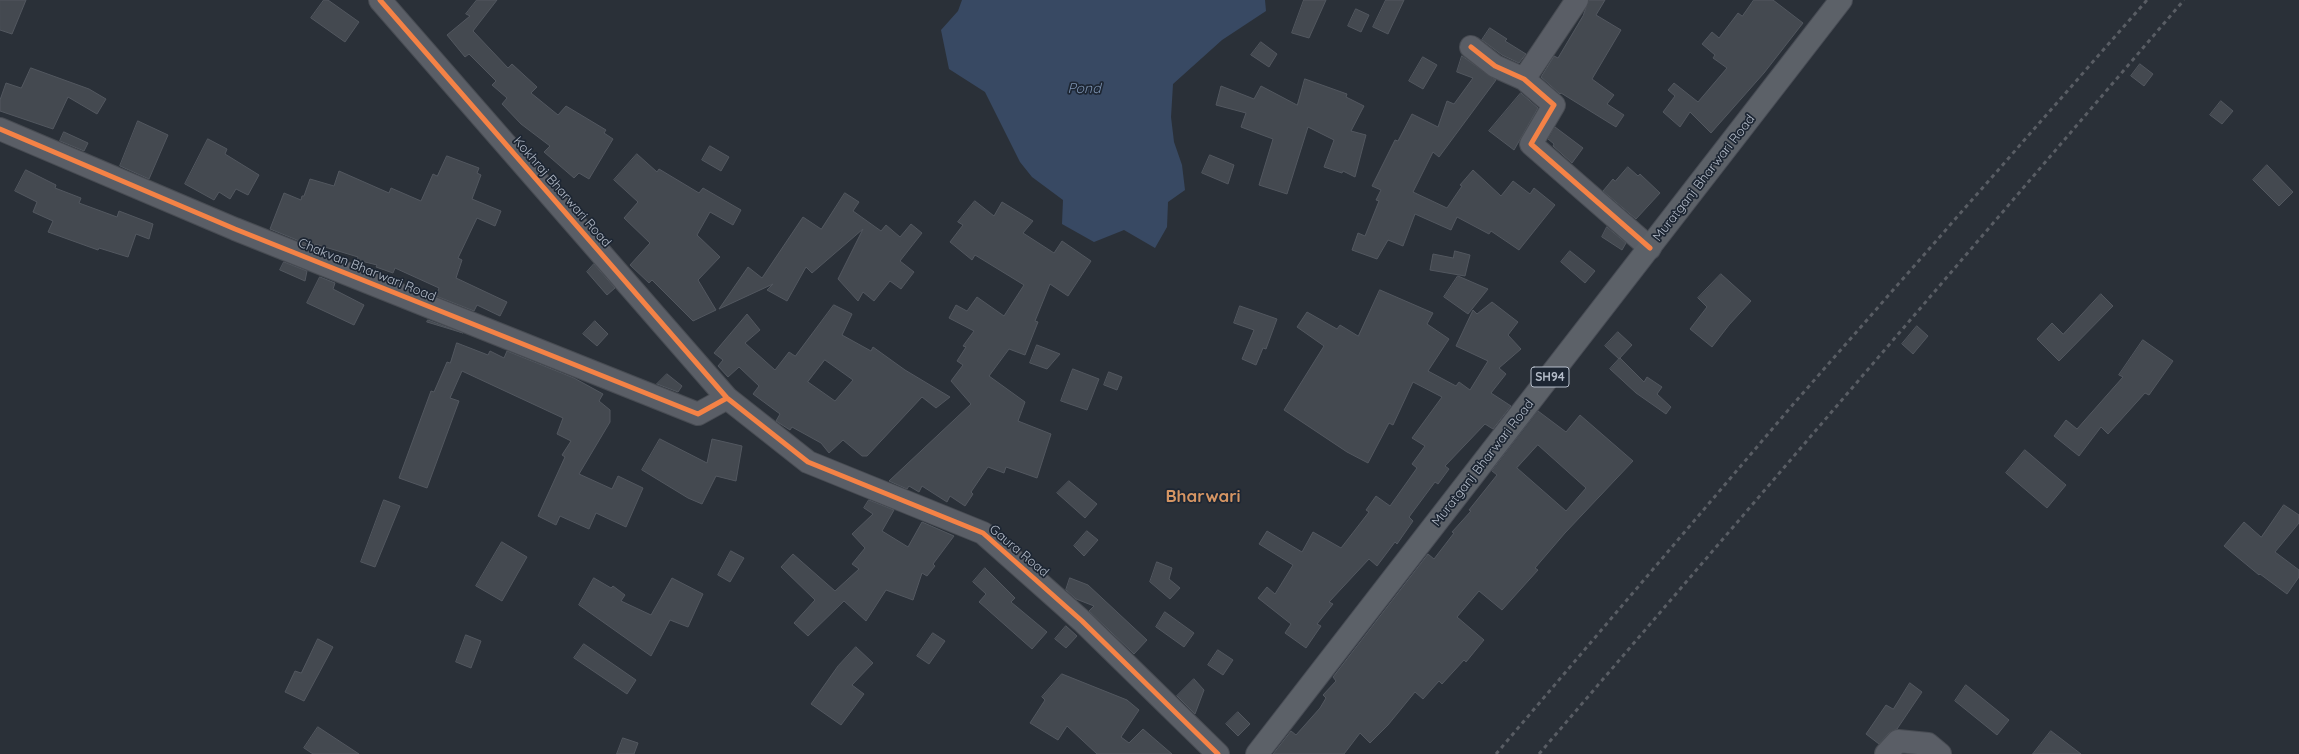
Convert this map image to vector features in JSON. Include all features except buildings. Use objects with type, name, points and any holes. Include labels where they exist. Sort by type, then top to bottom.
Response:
[{"type":"main road","name":"Muratganj Bharwari Road","points":[[1257,754],[1841,0]]},
{"type":"street","name":"Kokhraj Bharwari Road","points":[[380,0],[727,398]]},
{"type":"street","points":[[1524,79],[1577,0]]},
{"type":"street","points":[[1471,47],[1495,66],[1524,79],[1554,105],[1531,144],[1650,248]]},
{"type":"street","name":"Chakvan Bharwari Road","points":[[0,129],[235,229],[698,414],[727,398]]},
{"type":"street","name":"Gaura Road","points":[[727,398],[808,462],[983,533],[1082,621],[1218,754]]},
{"type":"street","points":[[1886,754],[1898,741],[1928,744],[1940,754]]},
{"type":"water","name":"Pond","points":[[962,0],[1265,0],[1266,11],[1222,40],[1173,84],[1171,117],[1174,142],[1182,165],[1185,190],[1168,202],[1167,227],[1155,248],[1124,230],[1094,242],[1062,224],[1063,200],[1032,177],[1020,162],[985,92],[949,69],[941,30],[958,11]]},
{"type":"railway","points":[[1496,754],[1796,401],[2147,0]]},
{"type":"railway","points":[[1539,754],[2184,0]]},
{"type":"cycle path","points":[[380,0],[727,398],[808,462],[983,533],[1082,621],[1218,754]]},
{"type":"cycle path","points":[[1471,47],[1495,66],[1524,79],[1554,105],[1531,144],[1650,248]]},
{"type":"cycle path","points":[[0,129],[235,229],[698,414],[727,398]]},
{"type":"district","name":"Bharwari","points":[[1203,497]]}]
